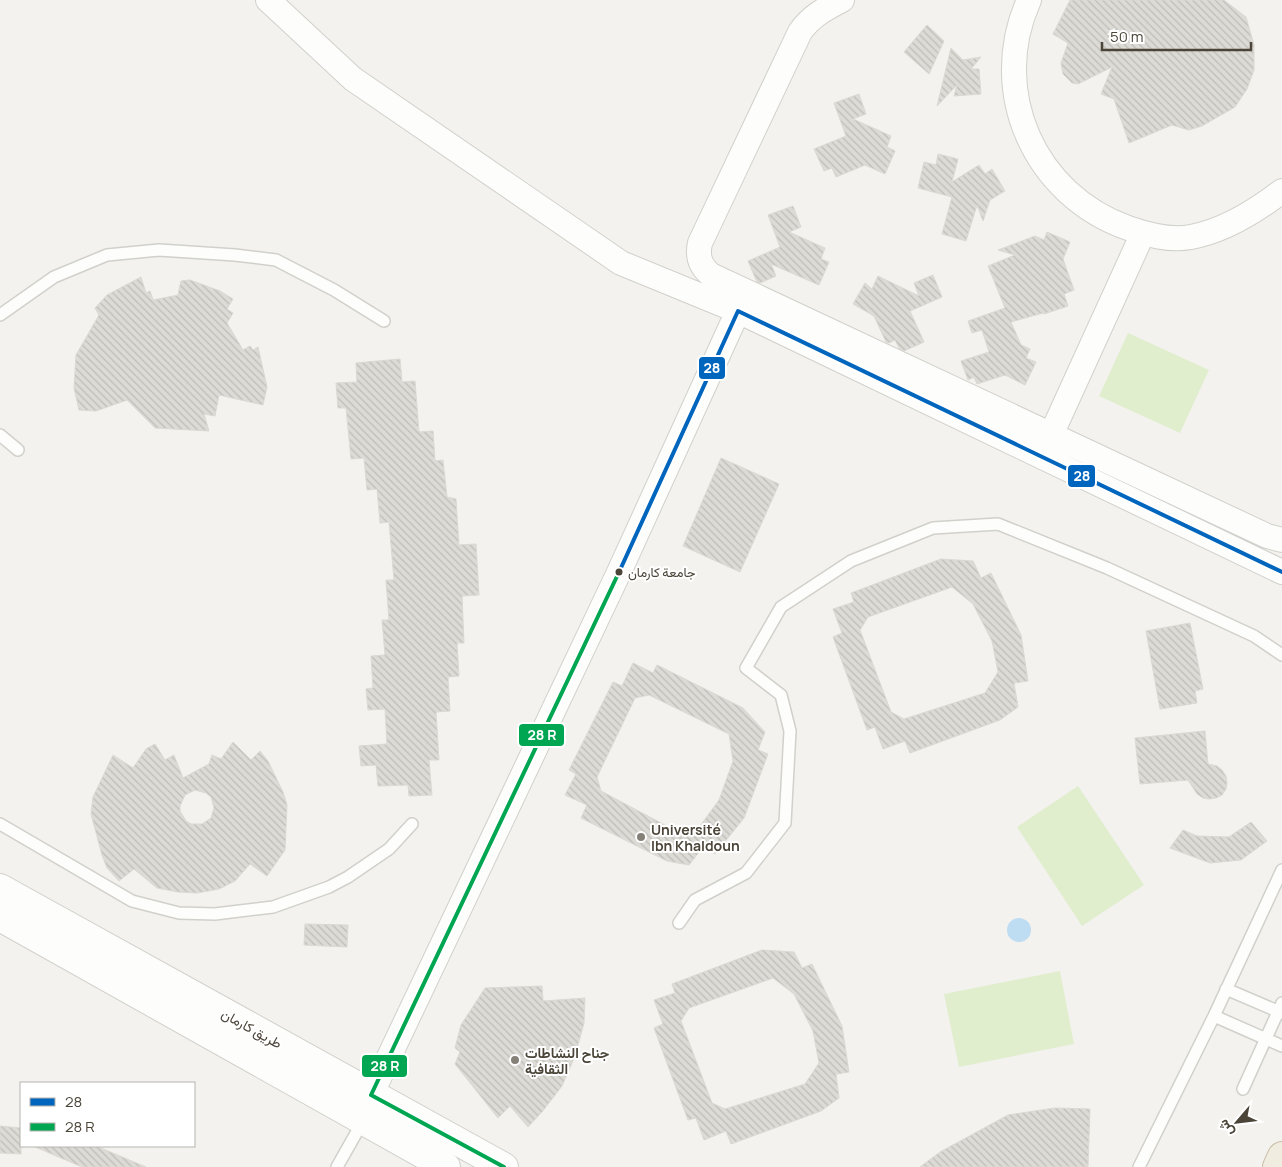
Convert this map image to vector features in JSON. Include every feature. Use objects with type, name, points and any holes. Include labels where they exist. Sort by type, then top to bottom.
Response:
[{"type":"highway","points":[[1277,1167],[1282,1156]]},
{"type":"street","points":[[268,0],[353,79],[621,263],[738,311],[1282,572]]},
{"type":"street","points":[[842,0],[810,18],[800,32],[700,243],[699,257],[701,264],[711,275],[1267,536],[1282,540]]},
{"type":"street","points":[[1029,0],[1022,16],[1015,46],[1014,78],[1018,110],[1028,138],[1042,164],[1062,187],[1085,207],[1112,223],[1143,233],[1164,237],[1190,237],[1213,231],[1240,218],[1282,191]]},
{"type":"street","points":[[1051,435],[1143,233]]},
{"type":"street","points":[[371,1095],[620,570],[738,311]]},
{"type":"street","name":"طريق كارمان","points":[[0,888],[504,1167]]},
{"type":"street","name":"طريق كارمان","points":[[0,918],[446,1167]]},
{"type":"lane","points":[[0,315],[54,277],[107,255],[159,250],[276,260],[334,290],[384,320]]},
{"type":"lane","points":[[0,435],[18,450]]},
{"type":"lane","points":[[679,923],[695,900],[746,873],[785,823],[790,731],[781,696],[746,668],[781,607],[851,561],[932,528],[998,524],[1107,568],[1254,636],[1282,655]]},
{"type":"lane","points":[[0,824],[132,901],[179,913],[215,914],[273,907],[329,887],[348,877],[388,849],[412,824]]},
{"type":"lane","points":[[1139,1167],[1214,1016],[1282,870]]},
{"type":"lane","points":[[1226,989],[1281,1009],[1243,1089]]},
{"type":"lane","points":[[1214,1016],[1282,1046]]},
{"type":"lane","points":[[337,1167],[363,1121]]},
{"type":"green space","points":[[1128,333],[1209,370],[1180,433],[1099,396]]},
{"type":"green space","points":[[1078,786],[1144,885],[1082,926],[1017,827]]},
{"type":"green space","points":[[1060,971],[1074,1044],[959,1067],[944,994]]},
{"type":"water","points":[[1019,918],[1024,919],[1030,925],[1030,935],[1024,941],[1019,942],[1014,941],[1008,935],[1007,930],[1008,925],[1014,919]]},
{"type":"building","points":[[1070,0],[1224,0],[1246,17],[1254,45],[1254,70],[1247,89],[1235,107],[1202,126],[1189,130],[1172,125],[1129,143],[1114,99],[1101,94],[1112,67],[1078,84],[1072,83],[1063,74],[1061,63],[1068,43],[1053,34]]},
{"type":"building","points":[[927,25],[944,41],[929,74],[904,52]]},
{"type":"building","points":[[951,48],[963,60],[981,57],[971,69],[979,69],[981,94],[954,96],[957,85],[937,106]]},
{"type":"building","points":[[859,94],[866,114],[853,119],[891,136],[887,147],[895,151],[885,174],[865,165],[836,177],[832,168],[824,171],[814,149],[846,136],[834,103]]},
{"type":"building","points":[[938,154],[958,159],[952,182],[979,165],[985,174],[992,169],[1005,191],[990,200],[983,221],[977,205],[966,241],[942,234],[952,197],[918,188],[924,162],[936,165]]},
{"type":"building","points":[[793,206],[801,227],[789,232],[825,248],[821,259],[829,262],[819,285],[771,264],[776,276],[760,283],[757,282],[748,261],[780,247],[768,215]]},
{"type":"building","points":[[1047,232],[1070,242],[1063,259],[1074,290],[1064,294],[1068,306],[1011,322],[1021,345],[1030,349],[1026,358],[1036,362],[1025,385],[1005,375],[977,384],[974,377],[968,380],[961,361],[989,352],[982,330],[972,333],[968,321],[1005,308],[988,266],[1015,255],[998,250],[1035,236],[1044,240]]},
{"type":"building","points":[[933,275],[942,297],[910,311],[924,342],[904,351],[899,348],[895,340],[889,343],[886,342],[874,316],[853,304],[865,283],[872,289],[878,276],[919,296],[914,283]]},
{"type":"building","points":[[141,277],[146,293],[150,291],[153,300],[178,295],[181,281],[190,280],[220,291],[233,299],[227,309],[233,313],[227,323],[243,350],[250,346],[253,350],[258,347],[267,387],[263,405],[219,395],[215,416],[204,414],[209,431],[155,428],[127,400],[96,411],[79,410],[74,388],[76,355],[99,315],[95,308],[107,295]]},
{"type":"building","points":[[400,359],[402,382],[415,381],[419,432],[433,431],[435,461],[443,460],[447,497],[456,499],[459,545],[476,544],[479,595],[462,596],[464,643],[457,643],[459,676],[448,677],[450,711],[436,712],[439,760],[429,760],[432,795],[409,796],[408,785],[378,786],[376,765],[361,766],[359,746],[387,744],[385,709],[368,710],[366,689],[373,688],[371,656],[385,655],[382,620],[389,620],[386,580],[394,580],[389,522],[380,523],[377,489],[367,490],[364,458],[351,459],[346,408],[338,408],[336,383],[357,382],[356,363]]},
{"type":"building","points":[[721,458],[779,484],[740,572],[683,546]]},
{"type":"building","points":[[941,559],[973,561],[981,578],[991,573],[1021,635],[1028,681],[1014,683],[1018,707],[1000,720],[910,753],[905,741],[883,749],[875,727],[867,730],[833,637],[842,633],[833,609],[854,602],[851,593]],"holes":[[[952,587],[973,604],[992,641],[998,672],[985,693],[904,719],[891,712],[860,630],[868,617]]]},
{"type":"building","points":[[1190,623],[1203,689],[1195,691],[1197,703],[1160,709],[1146,631]]},
{"type":"building","points":[[633,663],[653,673],[657,665],[743,708],[765,732],[758,750],[768,754],[744,818],[715,854],[704,846],[689,865],[667,861],[581,818],[587,805],[565,795],[576,774],[569,770],[613,682],[622,686]],"holes":[[[649,695],[729,734],[733,761],[719,800],[700,826],[676,831],[601,791],[597,777],[635,698]]]},
{"type":"building","points":[[1205,731],[1208,764],[1217,766],[1226,776],[1226,789],[1222,795],[1216,798],[1203,798],[1197,794],[1188,780],[1140,784],[1135,738]]},
{"type":"building","points":[[233,742],[251,760],[260,751],[268,761],[283,792],[287,805],[285,850],[267,876],[250,864],[235,881],[219,889],[197,893],[157,888],[134,869],[119,881],[107,868],[91,814],[93,797],[113,755],[133,768],[146,749],[155,744],[165,760],[174,755],[183,778],[209,764],[212,755],[221,759]],"holes":[[[195,790],[206,793],[211,797],[214,808],[211,818],[202,824],[191,824],[186,821],[180,811],[185,795]]]},
{"type":"building","points":[[1251,822],[1267,841],[1241,860],[1210,863],[1170,848],[1183,830],[1197,836],[1229,837]]},
{"type":"building","points":[[305,924],[348,925],[347,947],[304,945]]},
{"type":"building","points":[[762,950],[794,952],[802,968],[812,964],[842,1026],[849,1072],[836,1074],[839,1098],[821,1111],[731,1144],[726,1131],[704,1140],[696,1118],[688,1120],[654,1028],[663,1024],[654,1000],[675,993],[672,984]],"holes":[[[773,978],[794,994],[813,1031],[819,1063],[805,1084],[725,1109],[712,1103],[681,1021],[689,1008]]]},
{"type":"building","name":"جناح النشاطات الثقافية","points":[[542,986],[543,1001],[585,998],[584,1023],[575,1056],[562,1086],[528,1127],[510,1106],[498,1118],[455,1064],[460,1052],[455,1048],[461,1025],[485,988]]},
{"type":"building","points":[[1055,1108],[1090,1109],[1088,1167],[920,1167],[940,1152],[1008,1115]]},
{"type":"building","points":[[0,1126],[20,1128],[21,1154],[0,1153]]},
{"type":"building","points":[[35,1147],[98,1147],[146,1167],[82,1167]]},
{"type":"transit line","name":"28","points":[[620,570],[738,311],[1282,572]]},
{"type":"transit line","points":[[504,1167],[371,1095],[620,570]]},
{"type":"place","name":"جامعة كارمان","points":[[619,572]]},
{"type":"place","name":"Université Ibn Khaldoun","points":[[641,837]]},
{"type":"place","name":"جناح النشاطات الثقافية","points":[[515,1060]]}]
